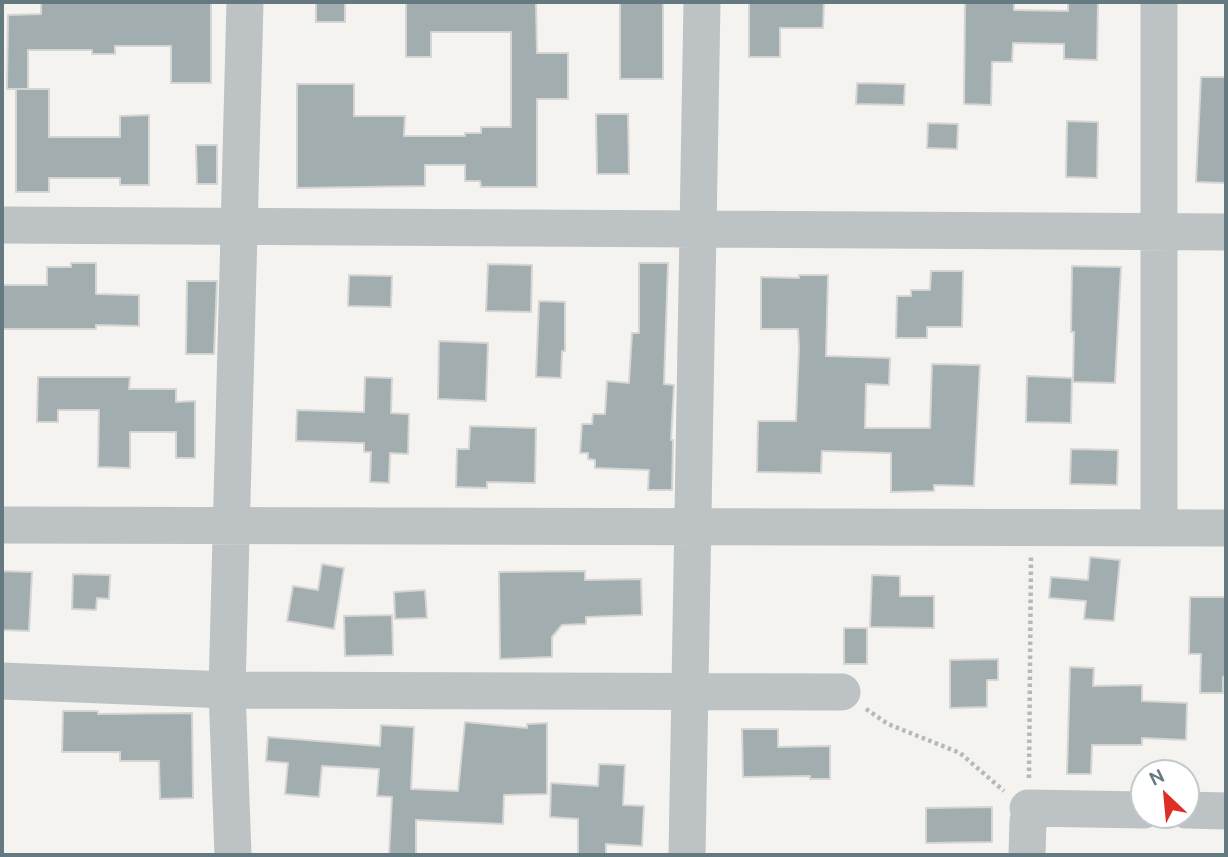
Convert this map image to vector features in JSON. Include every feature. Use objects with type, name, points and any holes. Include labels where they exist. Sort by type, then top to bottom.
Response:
[{"type":"street","points":[[233,855],[226,690],[245,2]]},
{"type":"street","points":[[687,855],[702,2]]},
{"type":"street","points":[[1159,2],[1159,527]]},
{"type":"street","points":[[2,225],[1226,232]]},
{"type":"street","points":[[2,525],[1226,528]]},
{"type":"street","points":[[2,681],[226,690],[842,692]]},
{"type":"street","points":[[1200,810],[1226,811]]},
{"type":"street","points":[[1028,828],[1130,812]]},
{"type":"path","points":[[1028,828],[1032,527]]},
{"type":"path","points":[[842,692],[888,724],[960,753],[1002,789],[1028,828]]},
{"type":"building","points":[[41,2],[211,2],[211,83],[171,83],[171,46],[115,46],[115,54],[92,54],[92,50],[28,50],[28,89],[7,89],[8,15],[41,14]]},
{"type":"building","points":[[316,2],[345,2],[345,22],[316,22]]},
{"type":"building","points":[[620,2],[663,2],[663,79],[620,79]]},
{"type":"building","points":[[749,2],[824,2],[823,28],[780,28],[780,57],[749,57]]},
{"type":"building","points":[[965,2],[1014,2],[1014,10],[1068,11],[1068,2],[1098,2],[1097,60],[1064,59],[1064,44],[1013,43],[1012,62],[992,62],[991,105],[964,104]]},
{"type":"building","points":[[406,3],[536,3],[537,53],[568,53],[568,99],[537,99],[537,187],[481,187],[480,181],[465,181],[465,165],[425,165],[425,186],[297,188],[297,84],[354,84],[354,116],[405,116],[404,136],[465,136],[465,133],[481,133],[481,127],[511,127],[511,32],[431,32],[431,57],[406,57]]},
{"type":"building","points":[[1201,77],[1226,77],[1226,183],[1196,182]]},
{"type":"building","points":[[857,83],[905,84],[904,105],[856,104]]},
{"type":"building","points":[[16,89],[49,89],[49,137],[120,137],[120,116],[149,115],[149,185],[120,185],[120,178],[49,178],[49,192],[16,192]]},
{"type":"building","points":[[596,114],[628,114],[629,174],[597,174]]},
{"type":"building","points":[[1067,121],[1098,122],[1097,178],[1066,177]]},
{"type":"building","points":[[928,123],[958,124],[957,149],[927,148]]},
{"type":"building","points":[[196,145],[217,145],[217,184],[197,184]]},
{"type":"building","points":[[71,263],[96,263],[96,294],[139,295],[139,326],[2,329],[2,285],[47,285],[47,267],[71,267]]},
{"type":"building","points":[[639,263],[668,263],[664,384],[674,385],[672,490],[648,490],[649,470],[595,468],[595,460],[588,459],[588,453],[580,453],[582,424],[592,424],[593,414],[605,414],[607,381],[629,383],[632,333],[639,333]]},
{"type":"building","points":[[488,264],[532,265],[531,312],[486,311]]},
{"type":"building","points":[[1072,266],[1121,267],[1115,383],[1073,382]]},
{"type":"building","points":[[931,271],[963,271],[962,327],[927,327],[927,338],[896,338],[897,296],[911,296],[911,290],[930,290]]},
{"type":"building","points":[[349,275],[392,276],[391,307],[348,306]]},
{"type":"building","points":[[799,275],[828,275],[826,356],[890,358],[889,385],[866,384],[865,428],[930,428],[932,364],[980,365],[974,486],[934,485],[934,491],[891,492],[891,453],[822,451],[821,473],[757,472],[758,421],[796,421],[799,347],[798,329],[761,329],[761,277],[799,278]]},
{"type":"building","points":[[187,281],[217,281],[214,354],[186,354]]},
{"type":"building","points":[[539,301],[565,302],[565,351],[562,351],[561,378],[536,377]]},
{"type":"building","points":[[439,341],[488,343],[486,401],[438,399]]},
{"type":"building","points":[[1027,376],[1072,378],[1071,423],[1026,422]]},
{"type":"building","points":[[38,377],[130,377],[129,389],[176,389],[176,402],[195,401],[195,458],[176,458],[176,432],[130,432],[130,468],[98,467],[99,410],[58,410],[58,422],[37,422]]},
{"type":"building","points":[[365,377],[392,378],[391,413],[409,414],[408,454],[390,453],[389,483],[370,482],[371,452],[364,452],[364,443],[296,441],[297,410],[364,412]]},
{"type":"building","points":[[470,426],[536,428],[535,483],[487,482],[487,488],[456,487],[457,449],[469,449]]},
{"type":"building","points":[[1071,449],[1118,450],[1117,485],[1070,484]]},
{"type":"building","points":[[1090,557],[1120,560],[1114,621],[1084,619],[1086,601],[1049,598],[1051,577],[1088,580]]},
{"type":"building","points":[[322,564],[344,568],[334,629],[287,621],[293,586],[318,590]]},
{"type":"building","points":[[2,571],[32,572],[29,631],[2,630]]},
{"type":"building","points":[[585,571],[585,580],[641,579],[642,615],[586,617],[586,624],[562,625],[552,637],[552,657],[500,659],[499,572]]},
{"type":"building","points":[[73,574],[110,575],[109,599],[97,598],[96,610],[72,609]]},
{"type":"building","points":[[872,575],[900,576],[900,596],[934,596],[934,628],[870,627]]},
{"type":"building","points":[[425,590],[427,618],[395,619],[394,592]]},
{"type":"building","points":[[1190,597],[1226,597],[1226,677],[1223,677],[1223,693],[1200,693],[1201,654],[1189,654]]},
{"type":"building","points":[[392,615],[393,655],[345,656],[344,616]]},
{"type":"building","points":[[844,628],[867,628],[867,664],[844,664]]},
{"type":"building","points":[[998,659],[998,680],[987,680],[987,707],[950,708],[950,660]]},
{"type":"building","points":[[1070,667],[1094,668],[1093,686],[1142,685],[1142,701],[1187,703],[1186,740],[1142,738],[1142,745],[1092,745],[1091,774],[1067,774]]},
{"type":"building","points":[[63,711],[98,711],[98,714],[192,713],[193,798],[160,799],[159,761],[120,761],[120,752],[62,752]]},
{"type":"building","points":[[465,722],[527,728],[527,724],[547,723],[547,794],[504,795],[503,824],[416,820],[416,855],[389,855],[392,797],[377,796],[379,769],[322,766],[319,797],[285,794],[288,763],[266,761],[268,737],[380,746],[381,725],[414,727],[411,789],[458,791]]},
{"type":"building","points":[[742,729],[778,729],[778,747],[830,746],[830,779],[810,779],[810,776],[743,777]]},
{"type":"building","points":[[599,764],[625,765],[623,805],[644,806],[642,846],[606,844],[606,855],[578,855],[578,819],[550,817],[551,783],[598,786]]},
{"type":"building","points":[[992,807],[992,842],[926,843],[926,808]]}]
